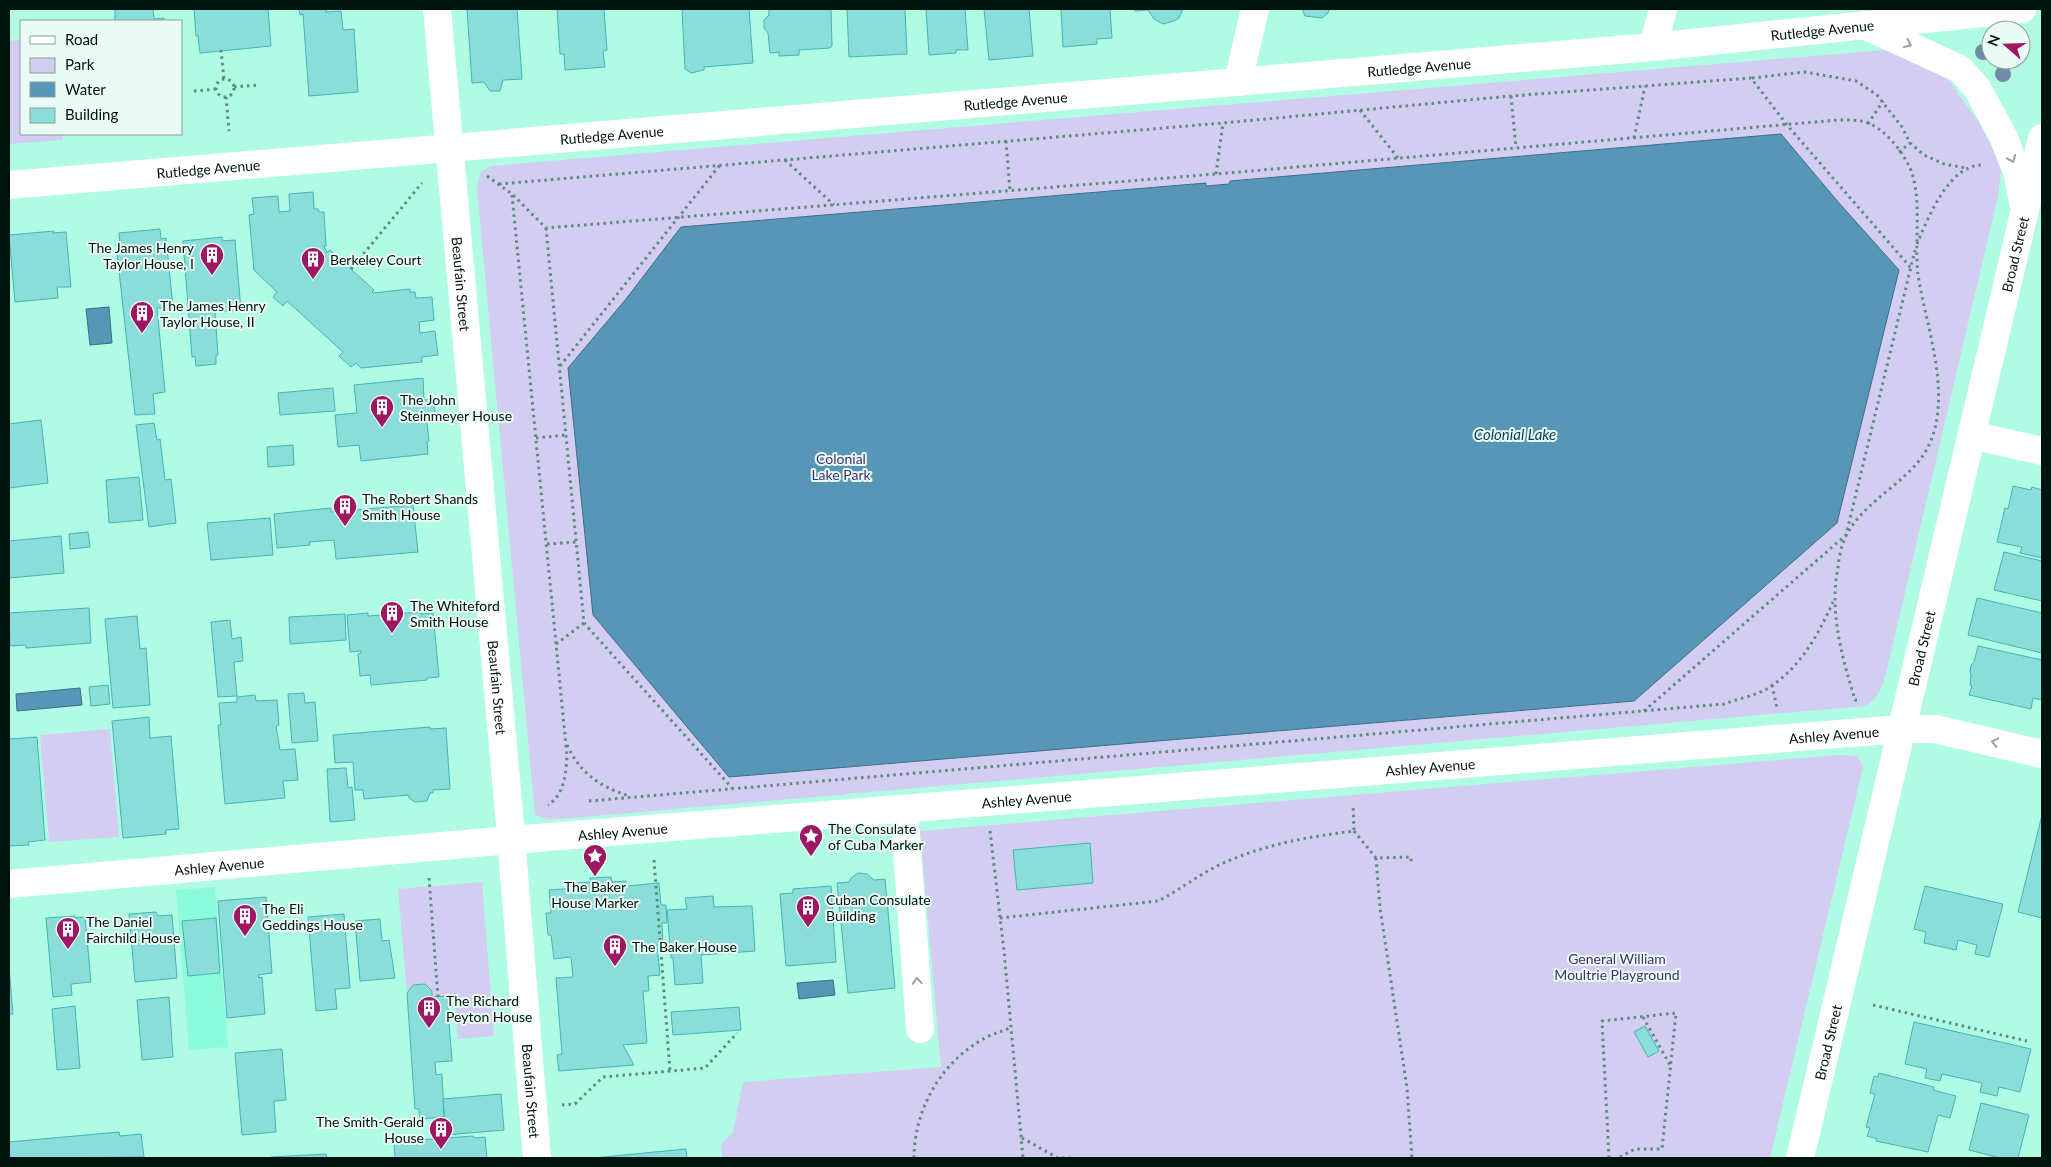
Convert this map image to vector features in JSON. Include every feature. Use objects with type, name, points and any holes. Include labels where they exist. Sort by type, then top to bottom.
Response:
[{"type":"street","name":"Beaufain Street","points":[[438,9],[537,1158]]},
{"type":"street","points":[[1238,82],[1255,9]]},
{"type":"street","points":[[1653,47],[1662,9]]},
{"type":"street","name":"Rutledge Avenue","points":[[9,186],[1653,47],[2022,9]]},
{"type":"street","points":[[1864,25],[1960,68],[1977,88],[2004,138],[2018,175],[2025,210]]},
{"type":"street","name":"Broad Street","points":[[1802,1158],[1901,729],[2042,138]]},
{"type":"street","points":[[1971,435],[2042,451]]},
{"type":"street","name":"Ashley Avenue","points":[[9,884],[511,840],[1901,729],[1936,728],[2042,754]]},
{"type":"street","points":[[904,809],[920,1029]]},
{"type":"path","points":[[222,50],[224,79]]},
{"type":"path","points":[[498,184],[1805,72],[1856,81],[1877,95],[1902,127],[1910,144],[1924,155],[1944,164],[1966,168],[1981,164],[1987,166]]},
{"type":"path","points":[[1751,78],[1787,125],[1911,268]]},
{"type":"path","points":[[224,79],[232,82],[234,87],[231,95],[226,97],[220,95],[216,89],[218,82],[224,79]]},
{"type":"path","points":[[234,87],[258,85]]},
{"type":"path","points":[[1634,138],[1645,86]]},
{"type":"path","points":[[194,91],[216,89]]},
{"type":"path","points":[[1511,96],[1516,148]]},
{"type":"path","points":[[226,97],[229,131]]},
{"type":"path","points":[[1868,124],[1883,101]]},
{"type":"path","points":[[1359,110],[1399,158]]},
{"type":"path","points":[[546,228],[1216,174],[1838,120],[1862,121],[1877,127],[1910,167],[1916,191],[1918,274],[1937,369],[1938,412],[1933,435],[1926,452],[1911,470],[1864,510],[1846,535],[1644,712]]},
{"type":"path","points":[[1216,174],[1223,123]]},
{"type":"path","points":[[1006,141],[1010,190]]},
{"type":"path","points":[[1899,152],[1910,144]]},
{"type":"path","points":[[785,160],[834,205]]},
{"type":"path","points":[[560,366],[720,166]]},
{"type":"path","points":[[1855,700],[1838,636],[1834,600],[1838,567],[1917,245],[1934,204],[1966,168]]},
{"type":"path","points":[[485,175],[512,194],[546,228],[584,624],[733,789]]},
{"type":"path","points":[[351,269],[425,179]]},
{"type":"path","points":[[512,194],[566,742],[566,775],[556,799],[545,807]]},
{"type":"path","points":[[536,438],[566,435]]},
{"type":"path","points":[[547,544],[576,542]]},
{"type":"path","points":[[587,801],[1724,704],[1763,691],[1786,676],[1802,658],[1817,636],[1834,600]]},
{"type":"path","points":[[556,644],[584,624]]},
{"type":"path","points":[[1772,685],[1778,712]]},
{"type":"path","points":[[566,742],[575,762],[590,777],[608,789],[632,797]]},
{"type":"path","points":[[551,804],[560,803]]},
{"type":"path","points":[[1353,804],[1354,832],[1376,858],[1380,908],[1407,1088],[1412,1158]]},
{"type":"path","points":[[990,830],[1012,1027],[1024,1158]]},
{"type":"path","points":[[1000,918],[1158,901],[1180,890],[1216,867],[1259,848],[1294,840],[1354,832]]},
{"type":"path","points":[[1376,858],[1411,857],[1411,864]]},
{"type":"path","points":[[654,859],[670,1071]]},
{"type":"path","points":[[429,878],[438,997]]},
{"type":"path","points":[[1873,1005],[2027,1041]]},
{"type":"path","points":[[1609,1158],[1602,1021],[1676,1013],[1662,1149],[1635,1149],[1618,1158]]},
{"type":"path","points":[[1642,1017],[1670,1066]]},
{"type":"path","points":[[914,1158],[914,1143],[918,1122],[928,1098],[941,1076],[960,1056],[986,1038],[1012,1027]]},
{"type":"path","points":[[556,1105],[575,1104],[603,1077],[705,1068],[737,1033]]},
{"type":"path","points":[[1022,1138],[1060,1158],[1071,1158]]},
{"type":"shaded area","points":[[215,887],[228,1047],[189,1050],[176,890]]},
{"type":"green space","points":[[20,40],[20,135],[63,135],[63,140],[9,144],[9,41]]},
{"type":"green space","name":"Colonial Lake","points":[[1886,50],[1908,54],[1947,78],[1980,124],[2001,170],[1998,196],[1886,675],[1876,697],[1864,706],[560,819],[545,819],[535,815],[477,188],[480,173],[491,166]]},
{"type":"green space","points":[[110,729],[119,837],[49,842],[40,735]]},
{"type":"green space","name":"General William Moultrie Playground","points":[[1838,755],[1858,756],[1863,767],[1770,1158],[722,1158],[721,1144],[733,1132],[743,1082],[941,1067],[920,831]]},
{"type":"green space","points":[[482,882],[494,1036],[458,1039],[454,996],[432,997],[432,991],[425,984],[413,985],[407,993],[398,889]]},
{"type":"water","name":"Colonial Lake","points":[[1781,134],[1899,270],[1837,523],[1634,701],[729,777],[593,615],[568,368],[626,299],[681,227],[1206,183],[1206,186],[1229,184],[1230,181]]},
{"type":"water","points":[[109,307],[112,343],[90,345],[86,309]]},
{"type":"water","points":[[80,688],[82,705],[17,711],[16,694]]},
{"type":"water","points":[[833,980],[835,995],[799,999],[797,983]]},
{"type":"building","points":[[115,9],[153,9],[154,19],[164,18],[164,20],[115,20]]},
{"type":"building","points":[[194,9],[268,9],[271,46],[200,53],[198,36],[196,36]]},
{"type":"building","points":[[299,9],[326,9],[326,12],[341,11],[343,30],[354,29],[358,92],[309,96],[303,14],[300,15]]},
{"type":"building","points":[[467,9],[517,9],[522,79],[503,80],[500,91],[490,91],[484,82],[472,83]]},
{"type":"building","points":[[557,9],[604,9],[607,50],[603,51],[605,67],[565,70],[564,54],[560,54]]},
{"type":"building","points":[[682,9],[749,9],[753,63],[704,67],[704,70],[691,73],[685,69]]},
{"type":"building","points":[[769,9],[831,9],[832,46],[830,48],[799,50],[799,55],[779,56],[779,52],[770,53],[768,33],[764,28],[764,20],[769,15]]},
{"type":"building","points":[[847,9],[905,9],[907,54],[849,57]]},
{"type":"building","points":[[926,9],[965,9],[968,50],[956,50],[956,53],[929,55]]},
{"type":"building","points":[[984,9],[1029,9],[1033,56],[989,60]]},
{"type":"building","points":[[1061,9],[1110,9],[1112,38],[1097,39],[1097,44],[1063,47]]},
{"type":"building","points":[[1134,9],[1183,9],[1179,18],[1163,24],[1154,19],[1148,10],[1135,11]]},
{"type":"building","points":[[1302,9],[1329,9],[1328,13],[1322,18],[1305,16]]},
{"type":"building","name":"Berkeley Court","points":[[313,192],[314,209],[324,212],[326,246],[324,246],[327,253],[330,250],[374,290],[373,293],[410,289],[410,292],[415,292],[416,298],[432,297],[434,320],[419,322],[420,333],[435,331],[438,355],[422,357],[422,362],[361,368],[356,363],[351,367],[339,356],[343,352],[287,301],[283,306],[273,297],[277,292],[254,270],[249,215],[254,214],[252,198],[278,196],[279,212],[290,211],[289,194]]},
{"type":"building","name":"The James Henry Taylor House, II","points":[[160,229],[161,239],[166,238],[173,307],[157,308],[165,392],[153,394],[155,414],[135,415],[116,244],[120,243],[119,233]]},
{"type":"building","points":[[54,231],[53,233],[66,232],[71,287],[57,287],[58,298],[15,302],[9,235]]},
{"type":"building","name":"The James Henry Taylor House, I","points":[[222,237],[222,241],[235,240],[241,310],[215,312],[218,355],[216,355],[216,364],[196,366],[195,356],[192,357],[183,241]]},
{"type":"building","name":"The John Steinmeyer House","points":[[423,378],[424,400],[434,399],[435,414],[426,415],[429,441],[427,442],[428,454],[361,461],[359,445],[338,447],[335,415],[357,413],[354,385]]},
{"type":"building","points":[[333,388],[335,411],[280,415],[278,393]]},
{"type":"building","points":[[41,420],[48,483],[9,488],[9,424]]},
{"type":"building","points":[[154,423],[157,440],[160,439],[165,480],[171,479],[176,523],[149,527],[136,425]]},
{"type":"building","points":[[293,445],[294,465],[268,467],[267,447]]},
{"type":"building","points":[[139,477],[143,520],[109,523],[106,480]]},
{"type":"building","points":[[2013,486],[2031,490],[2032,487],[2042,490],[2042,558],[2020,553],[2022,547],[1997,542],[2005,508],[2008,509]]},
{"type":"building","name":"The Robert Shands Smith House","points":[[413,505],[418,552],[336,559],[334,540],[309,542],[310,545],[277,548],[274,514],[331,508],[331,512]]},
{"type":"building","points":[[270,518],[273,555],[211,560],[207,523]]},
{"type":"building","points":[[88,532],[90,547],[70,549],[69,534]]},
{"type":"building","points":[[61,536],[64,573],[9,578],[9,541]]},
{"type":"building","points":[[2004,552],[2042,561],[2042,601],[1994,590]]},
{"type":"building","points":[[1977,598],[2042,613],[2042,653],[1968,635]]},
{"type":"building","points":[[89,608],[91,643],[26,648],[26,645],[10,646],[9,613]]},
{"type":"building","name":"The Whiteford Smith House","points":[[421,612],[421,614],[433,613],[439,677],[427,678],[427,680],[371,685],[370,675],[360,676],[358,654],[361,651],[350,652],[347,615],[368,613],[368,616]]},
{"type":"building","points":[[345,614],[346,640],[290,644],[289,617]]},
{"type":"building","points":[[137,616],[140,649],[146,648],[150,705],[113,708],[105,619]]},
{"type":"building","points":[[230,620],[232,639],[241,637],[243,661],[234,662],[237,696],[218,697],[211,622]]},
{"type":"building","points":[[1978,646],[2042,660],[2042,700],[2033,698],[2031,709],[1969,695],[1972,686],[1970,685],[1971,665],[1974,662]]},
{"type":"building","points":[[108,685],[110,704],[91,706],[89,687]]},
{"type":"building","points":[[304,693],[305,703],[315,702],[318,741],[292,743],[288,694]]},
{"type":"building","points":[[255,695],[256,701],[277,700],[279,725],[276,726],[280,750],[295,749],[298,780],[283,781],[285,798],[225,804],[218,725],[221,725],[219,703],[237,702],[237,697]]},
{"type":"building","points":[[149,717],[150,738],[171,736],[179,829],[166,830],[166,834],[123,838],[112,721]]},
{"type":"building","points":[[430,727],[430,729],[446,728],[450,789],[433,790],[427,801],[415,802],[409,798],[409,795],[364,799],[363,790],[355,790],[353,762],[335,763],[333,735]]},
{"type":"building","points":[[37,737],[45,840],[28,842],[29,845],[9,846],[9,739]]},
{"type":"building","points":[[346,768],[348,788],[352,787],[355,820],[330,822],[327,769]]},
{"type":"building","points":[[2042,815],[2042,918],[2018,912]]},
{"type":"building","points":[[1090,843],[1093,883],[1017,890],[1013,850]]},
{"type":"building","points":[[858,873],[867,874],[874,880],[885,879],[895,988],[848,993],[837,883],[849,882]]},
{"type":"building","name":"The Baker House","points":[[611,877],[612,882],[626,881],[627,886],[659,883],[661,905],[666,905],[667,923],[662,923],[663,944],[657,945],[660,975],[648,976],[649,991],[643,991],[647,1043],[623,1045],[634,1065],[559,1071],[557,1055],[562,1054],[556,978],[573,977],[571,957],[554,959],[551,935],[548,935],[546,913],[551,913],[549,890],[577,888],[577,883],[591,882],[590,878]]},
{"type":"building","name":"Cuban Consulate Building","points":[[831,886],[836,962],[786,966],[780,894],[793,893],[793,889]]},
{"type":"building","points":[[1925,886],[2003,904],[1989,957],[1975,954],[1977,945],[1958,940],[1956,950],[1924,943],[1926,932],[1914,929]]},
{"type":"building","points":[[713,896],[714,907],[752,906],[755,951],[701,955],[703,983],[675,985],[667,910],[687,909],[685,898]]},
{"type":"building","name":"The Eli Geddings House","points":[[266,897],[272,973],[258,975],[259,978],[262,977],[265,1014],[227,1018],[218,901]]},
{"type":"building","points":[[156,912],[158,916],[172,915],[177,978],[135,982],[129,914]]},
{"type":"building","points":[[344,914],[350,988],[335,989],[337,1009],[316,1011],[308,917]]},
{"type":"building","name":"The Daniel Fairchild House","points":[[75,916],[75,918],[85,917],[91,982],[71,984],[72,995],[53,997],[46,918]]},
{"type":"building","points":[[216,918],[220,973],[188,976],[182,921]]},
{"type":"building","points":[[380,919],[382,941],[389,940],[395,978],[360,981],[355,921]]},
{"type":"building","points":[[9,967],[13,1014],[9,1014]]},
{"type":"building","name":"The Richard Peyton House","points":[[425,984],[432,991],[432,997],[447,996],[452,1061],[435,1062],[436,1075],[442,1074],[444,1117],[420,1119],[419,1109],[415,1109],[407,993],[413,985]]},
{"type":"building","points":[[169,997],[173,1057],[142,1060],[137,1000]]},
{"type":"building","points":[[75,1006],[80,1068],[57,1070],[52,1009]]},
{"type":"building","points":[[739,1007],[741,1030],[673,1035],[671,1012]]},
{"type":"building","points":[[1914,1022],[2031,1049],[2020,1092],[1999,1087],[1997,1096],[1980,1092],[1982,1083],[1942,1074],[1940,1081],[1925,1078],[1927,1069],[1905,1064]]},
{"type":"building","points":[[1645,1026],[1659,1051],[1648,1057],[1634,1032]]},
{"type":"building","points":[[282,1049],[286,1100],[274,1101],[276,1132],[242,1135],[235,1053]]},
{"type":"building","points":[[1879,1073],[1934,1087],[1933,1090],[1956,1096],[1950,1118],[1938,1115],[1928,1152],[1876,1141],[1877,1139],[1867,1136],[1870,1128],[1866,1127],[1875,1094],[1870,1093],[1874,1076],[1878,1077]]},
{"type":"building","points":[[501,1094],[504,1130],[446,1135],[443,1099]]},
{"type":"building","points":[[1981,1103],[2029,1115],[2018,1158],[2000,1158],[1969,1150]]},
{"type":"building","points":[[119,1132],[120,1136],[141,1134],[144,1157],[9,1158],[9,1142]]},
{"type":"building","name":"The Smith-Gerald House","points":[[473,1136],[474,1138],[485,1137],[487,1158],[395,1158],[394,1142]]},
{"type":"building","points":[[686,1149],[687,1158],[593,1158]]},
{"type":"building","points":[[326,1154],[327,1158],[271,1158],[271,1157]]},
{"type":"place","name":"The James Henry Taylor House, I","points":[[212,276]]},
{"type":"place","name":"Berkeley Court","points":[[313,280]]},
{"type":"place","name":"The James Henry Taylor House, II","points":[[142,334]]},
{"type":"place","name":"The John Steinmeyer House","points":[[382,428]]},
{"type":"place","name":"The Robert Shands Smith House","points":[[345,527]]},
{"type":"place","name":"The Whiteford Smith House","points":[[392,634]]},
{"type":"place","name":"The Consulate of Cuba Marker","points":[[811,857]]},
{"type":"place","name":"The Baker House Marker","points":[[595,877]]},
{"type":"place","name":"Cuban Consulate Building","points":[[808,928]]},
{"type":"place","name":"The Eli Geddings House","points":[[245,937]]},
{"type":"place","name":"The Daniel Fairchild House","points":[[68,950]]},
{"type":"place","name":"The Baker House","points":[[615,967]]},
{"type":"place","name":"The Richard Peyton House","points":[[429,1029]]},
{"type":"place","name":"The Smith-Gerald House","points":[[441,1150]]},
{"type":"park label","name":"Colonial Lake Park","points":[[841,466]]}]
